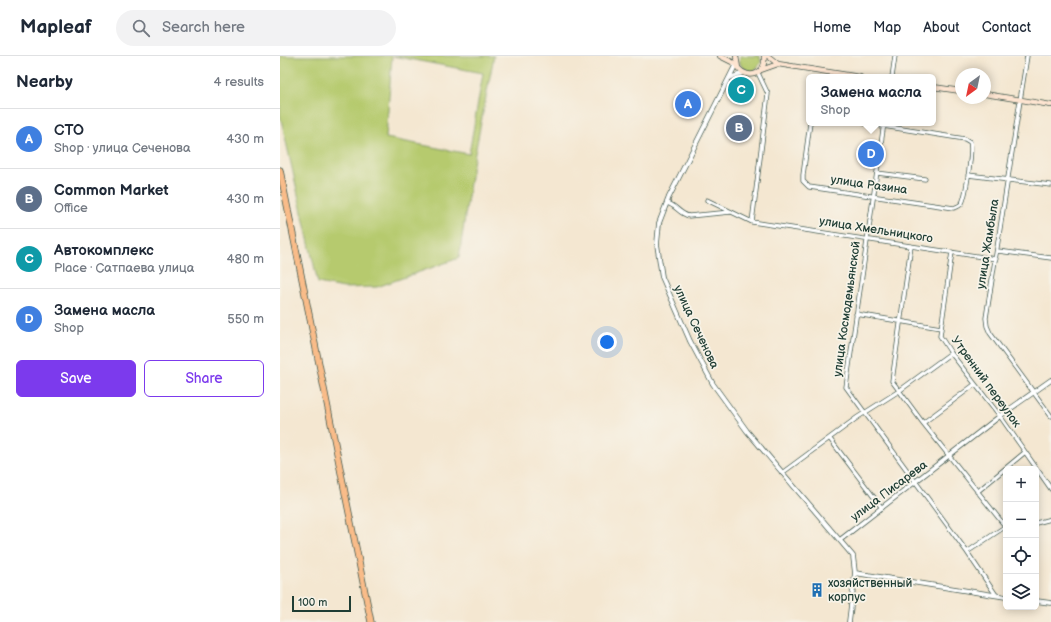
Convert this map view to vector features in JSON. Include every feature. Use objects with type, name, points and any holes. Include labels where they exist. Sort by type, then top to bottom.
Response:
[{"type":"main road","points":[[720,56],[736,64],[744,73],[753,75],[778,64]]},
{"type":"main road","points":[[736,56],[736,64]]},
{"type":"main road","points":[[759,72],[765,62],[764,56]]},
{"type":"main road","points":[[768,56],[778,64],[841,74]]},
{"type":"main road","points":[[936,87],[955,90]]},
{"type":"main road","points":[[991,95],[1051,105]]},
{"type":"main road","points":[[280,170],[372,622]]},
{"type":"street","points":[[892,74],[895,56]]},
{"type":"street","name":"улица Жамбыла","points":[[1027,56],[998,251],[986,318],[987,326],[1051,416]]},
{"type":"street","name":"улица Сеченова","points":[[736,64],[667,203],[659,223],[656,244],[662,277],[690,341],[713,384],[747,431],[853,556],[856,572],[849,622]]},
{"type":"street","points":[[752,222],[768,94],[759,72]]},
{"type":"street","points":[[730,78],[744,73]]},
{"type":"street","name":"улица Разина","points":[[810,126],[802,175],[805,184],[809,187],[957,207],[964,200],[968,175],[971,148],[967,140],[894,126]]},
{"type":"street","name":"улица Космодемьянской","points":[[884,126],[868,238],[845,382],[846,387],[864,414],[917,482],[996,595]]},
{"type":"street","points":[[877,173],[925,179]]},
{"type":"street","points":[[968,175],[1051,185]]},
{"type":"street","name":"улица Хмельницкого","points":[[707,200],[752,222],[868,238],[996,259]]},
{"type":"street","points":[[667,203],[671,204],[682,215],[689,216],[732,212]]},
{"type":"street","points":[[911,246],[899,321],[892,381],[949,457],[1003,524]]},
{"type":"street","points":[[998,251],[1051,258]]},
{"type":"street","name":"Утренний переулок","points":[[952,252],[940,336],[974,385],[1000,416],[1024,453],[1051,489]]},
{"type":"street","points":[[856,314],[941,328]]},
{"type":"street","points":[[782,473],[864,414],[899,391],[951,352]]},
{"type":"street","name":"улица Писарева","points":[[840,540],[917,482],[1000,416],[1051,380]]},
{"type":"street","points":[[923,423],[974,385]]},
{"type":"street","points":[[830,439],[882,508]]},
{"type":"street","points":[[977,492],[1024,453]]},
{"type":"street","points":[[1039,522],[1051,520]]},
{"type":"street","points":[[967,552],[1003,527]]},
{"type":"street","points":[[856,572],[1003,596]]},
{"type":"street","points":[[1039,602],[1051,604]]},
{"type":"green space","points":[[280,56],[392,56],[386,138],[469,154],[483,73],[393,56],[494,56],[472,169],[459,258],[377,287],[344,288],[318,283],[280,115]]},
{"type":"green space","points":[[740,56],[760,56],[761,63],[754,71],[747,70],[742,67],[740,63]]},
{"type":"place","name":"Автокомплекс","points":[[741,90]]},
{"type":"place","name":"СТО","points":[[688,104]]},
{"type":"place","name":"Common Market","points":[[739,128]]},
{"type":"place","name":"Замена масла","points":[[871,154]]},
{"type":"place","name":"хозяйственный корпус","points":[[817,590]]}]
